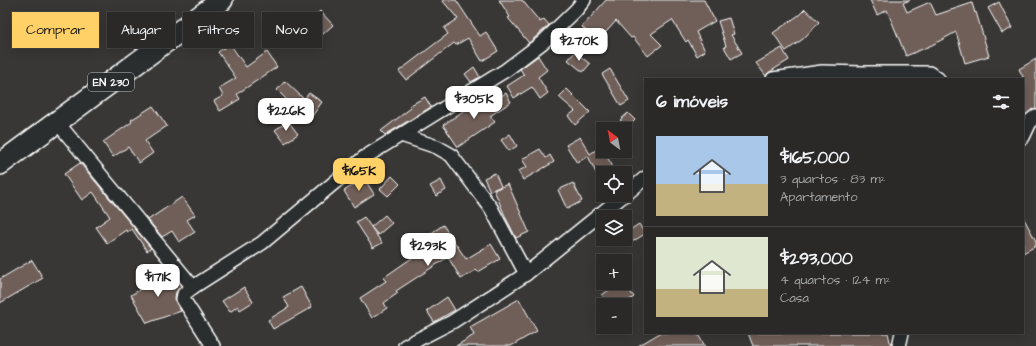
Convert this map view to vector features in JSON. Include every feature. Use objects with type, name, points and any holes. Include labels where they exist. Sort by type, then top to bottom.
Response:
[{"type":"main road","name":"EN 230","points":[[0,164],[222,0]]},
{"type":"street","points":[[213,346],[183,300],[184,294],[262,243],[365,157],[506,70],[537,47],[576,10],[584,0]]},
{"type":"street","points":[[780,78],[822,72],[929,73],[936,78]]},
{"type":"street","points":[[1024,135],[1032,120],[1036,116]]},
{"type":"street","points":[[57,122],[193,287]]},
{"type":"street","points":[[401,135],[438,147],[451,156],[491,208],[526,274]]},
{"type":"street","points":[[632,189],[644,179]]},
{"type":"street","points":[[405,346],[452,322],[526,274],[616,202]]},
{"type":"street","points":[[899,346],[902,334]]},
{"type":"building","points":[[442,0],[456,0],[480,36],[486,32],[498,51],[482,61],[468,38],[456,45],[454,43],[406,80],[399,71],[448,34],[444,28],[458,19]]},
{"type":"building","points":[[499,0],[522,0],[540,22],[544,19],[549,25],[529,43],[508,18],[510,17]]},
{"type":"building","points":[[606,0],[704,0],[715,21],[696,32],[705,51],[697,56],[688,40],[686,42],[672,20],[651,34],[662,45],[648,56],[633,37],[631,38],[616,21],[598,41],[582,27]]},
{"type":"building","points":[[870,0],[910,0],[903,3],[907,12],[930,2],[936,15],[972,3],[989,56],[965,63],[956,32],[932,45],[906,56],[887,10],[877,15]]},
{"type":"building","points":[[999,2],[1012,28],[1002,33],[988,8]]},
{"type":"building","points":[[805,9],[819,22],[803,39],[786,51],[773,33]]},
{"type":"building","points":[[322,13],[333,25],[322,35]]},
{"type":"building","points":[[729,18],[734,34],[731,35],[742,53],[731,59],[724,47],[726,46],[718,21]]},
{"type":"building","points":[[224,48],[233,48],[246,67],[267,52],[277,67],[237,94],[240,99],[220,111],[214,101],[223,96],[219,88],[236,78],[218,52]]},
{"type":"building","points":[[782,48],[789,60],[768,73],[766,76],[756,63]]},
{"type":"building","points":[[575,52],[590,64],[583,72],[568,60]]},
{"type":"building","points":[[538,56],[547,70],[538,77],[548,93],[540,99],[532,87],[514,98],[507,86],[524,75],[520,69]]},
{"type":"building","points":[[1036,59],[1036,108],[1031,110],[1024,117],[1024,78],[1019,69]]},
{"type":"building","points":[[474,67],[480,77],[471,82],[465,74]]},
{"type":"building","points":[[610,69],[629,101],[621,106],[602,74]]},
{"type":"building","points":[[285,81],[304,99],[309,93],[322,102],[310,119],[298,111],[277,90]]},
{"type":"building","points":[[567,89],[590,112],[575,125],[568,116],[575,111],[559,97]]},
{"type":"building","points":[[506,93],[511,102],[490,116],[495,122],[458,147],[443,125],[479,100],[484,107]]},
{"type":"building","points":[[425,97],[431,107],[385,135],[381,131],[411,108],[409,106]]},
{"type":"building","points":[[153,106],[167,126],[145,141],[153,153],[139,163],[128,147],[113,157],[103,142],[132,122],[131,120]]},
{"type":"building","points":[[628,113],[635,120],[632,123],[622,122],[620,120]]},
{"type":"building","points":[[288,121],[298,134],[285,143],[275,130]]},
{"type":"building","points":[[510,134],[517,146],[509,151],[501,140]]},
{"type":"building","points":[[580,137],[590,154],[596,150],[596,158],[608,158],[612,166],[596,166],[596,173],[588,156],[577,163],[566,145]]},
{"type":"building","points":[[540,149],[546,158],[550,155],[554,162],[523,180],[518,171],[527,167],[522,159]]},
{"type":"building","points":[[80,163],[151,248],[147,251],[132,229],[127,232],[126,230],[107,243],[96,227],[110,217],[93,192],[82,200],[64,174]]},
{"type":"building","points":[[495,173],[501,186],[490,191],[484,178]]},
{"type":"building","points":[[392,176],[400,184],[388,196],[380,189]]},
{"type":"building","points":[[364,178],[374,194],[354,207],[344,191]]},
{"type":"building","points":[[441,180],[446,190],[436,196],[430,186]]},
{"type":"building","points":[[573,183],[582,201],[567,209],[558,190]]},
{"type":"building","points":[[508,184],[529,232],[516,238],[494,190]]},
{"type":"building","points":[[182,197],[195,215],[187,220],[195,232],[179,242],[172,231],[162,237],[148,220]]},
{"type":"building","points":[[385,215],[392,223],[378,235],[371,227]]},
{"type":"building","points":[[364,217],[382,243],[373,248],[356,222]]},
{"type":"building","points":[[1024,219],[1036,241],[1036,246],[1024,252]]},
{"type":"building","points":[[639,224],[644,235],[632,242],[632,228]]},
{"type":"building","points":[[443,225],[466,259],[491,244],[500,259],[478,272],[476,270],[461,279],[448,257],[396,291],[398,293],[384,303],[387,308],[372,318],[360,298],[386,281],[383,278],[419,253],[414,245]]},
{"type":"building","points":[[32,260],[43,278],[0,303],[0,279]]},
{"type":"building","points":[[170,271],[181,286],[176,292],[175,298],[181,311],[147,323],[131,295]]},
{"type":"building","points":[[244,287],[253,302],[240,310],[238,306],[230,312],[222,301]]},
{"type":"building","points":[[301,287],[312,307],[273,329],[268,320],[289,307],[283,297]]},
{"type":"building","points":[[609,290],[629,290],[634,297],[632,298],[604,298],[602,295]]},
{"type":"building","points":[[447,297],[455,310],[434,322],[427,311]]},
{"type":"building","points":[[519,299],[537,331],[511,346],[456,346],[474,335],[470,327]]},
{"type":"building","points":[[658,334],[698,334],[705,346],[638,346]]},
{"type":"building","points":[[748,334],[888,334],[891,346],[753,346]]}]
